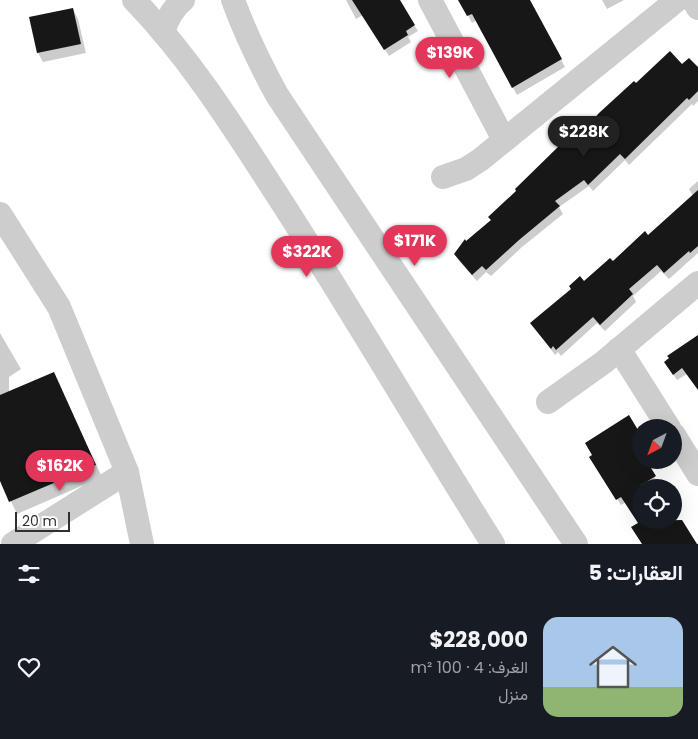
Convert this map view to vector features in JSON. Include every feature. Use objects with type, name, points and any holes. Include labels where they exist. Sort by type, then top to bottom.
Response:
[{"type":"street","points":[[134,0],[188,62],[232,124],[324,268],[412,415],[493,544]]},
{"type":"street","points":[[163,32],[168,18],[183,0]]},
{"type":"street","points":[[233,0],[258,61],[277,95],[576,544]]},
{"type":"street","points":[[430,0],[504,140]]},
{"type":"street","points":[[443,177],[466,170],[676,0]]},
{"type":"street","points":[[693,0],[698,8]]},
{"type":"street","points":[[0,214],[59,307],[127,472],[142,544]]},
{"type":"street","points":[[548,402],[619,349],[698,283]]},
{"type":"street","points":[[619,349],[663,419]]},
{"type":"street","points":[[682,448],[698,474]]},
{"type":"street","points":[[13,544],[127,472]]},
{"type":"building","points":[[352,0],[400,0],[415,25],[406,31],[408,35],[384,50]]},
{"type":"building","points":[[458,0],[530,0],[562,59],[512,88],[472,14],[467,16]]},
{"type":"building","points":[[73,8],[81,44],[37,53],[29,17]]},
{"type":"building","points":[[670,51],[682,64],[689,58],[698,67],[698,91],[689,100],[687,98],[625,159],[620,154],[588,185],[584,180],[555,201],[560,206],[486,270],[482,266],[472,275],[454,254],[465,239],[466,241],[491,220],[488,217],[560,145],[593,141],[584,130],[599,113],[634,81],[636,83]]},
{"type":"building","points":[[698,190],[698,246],[690,253],[689,251],[664,273],[657,265],[629,289],[633,294],[600,325],[593,317],[556,350],[553,346],[551,349],[530,323],[571,289],[569,286],[580,276],[584,281],[610,258],[613,261],[645,231],[648,235]]},
{"type":"building","points":[[698,335],[698,390],[682,368],[673,375],[664,362],[669,358],[667,356]]},
{"type":"building","points":[[54,372],[96,465],[9,502],[0,481],[0,395]]},
{"type":"building","points":[[629,415],[632,420],[632,469],[652,469],[656,476],[651,479],[632,479],[632,514],[621,497],[616,500],[589,457],[592,455],[585,443]]},
{"type":"building","points":[[682,520],[697,544],[642,544],[632,529],[682,529]]}]
